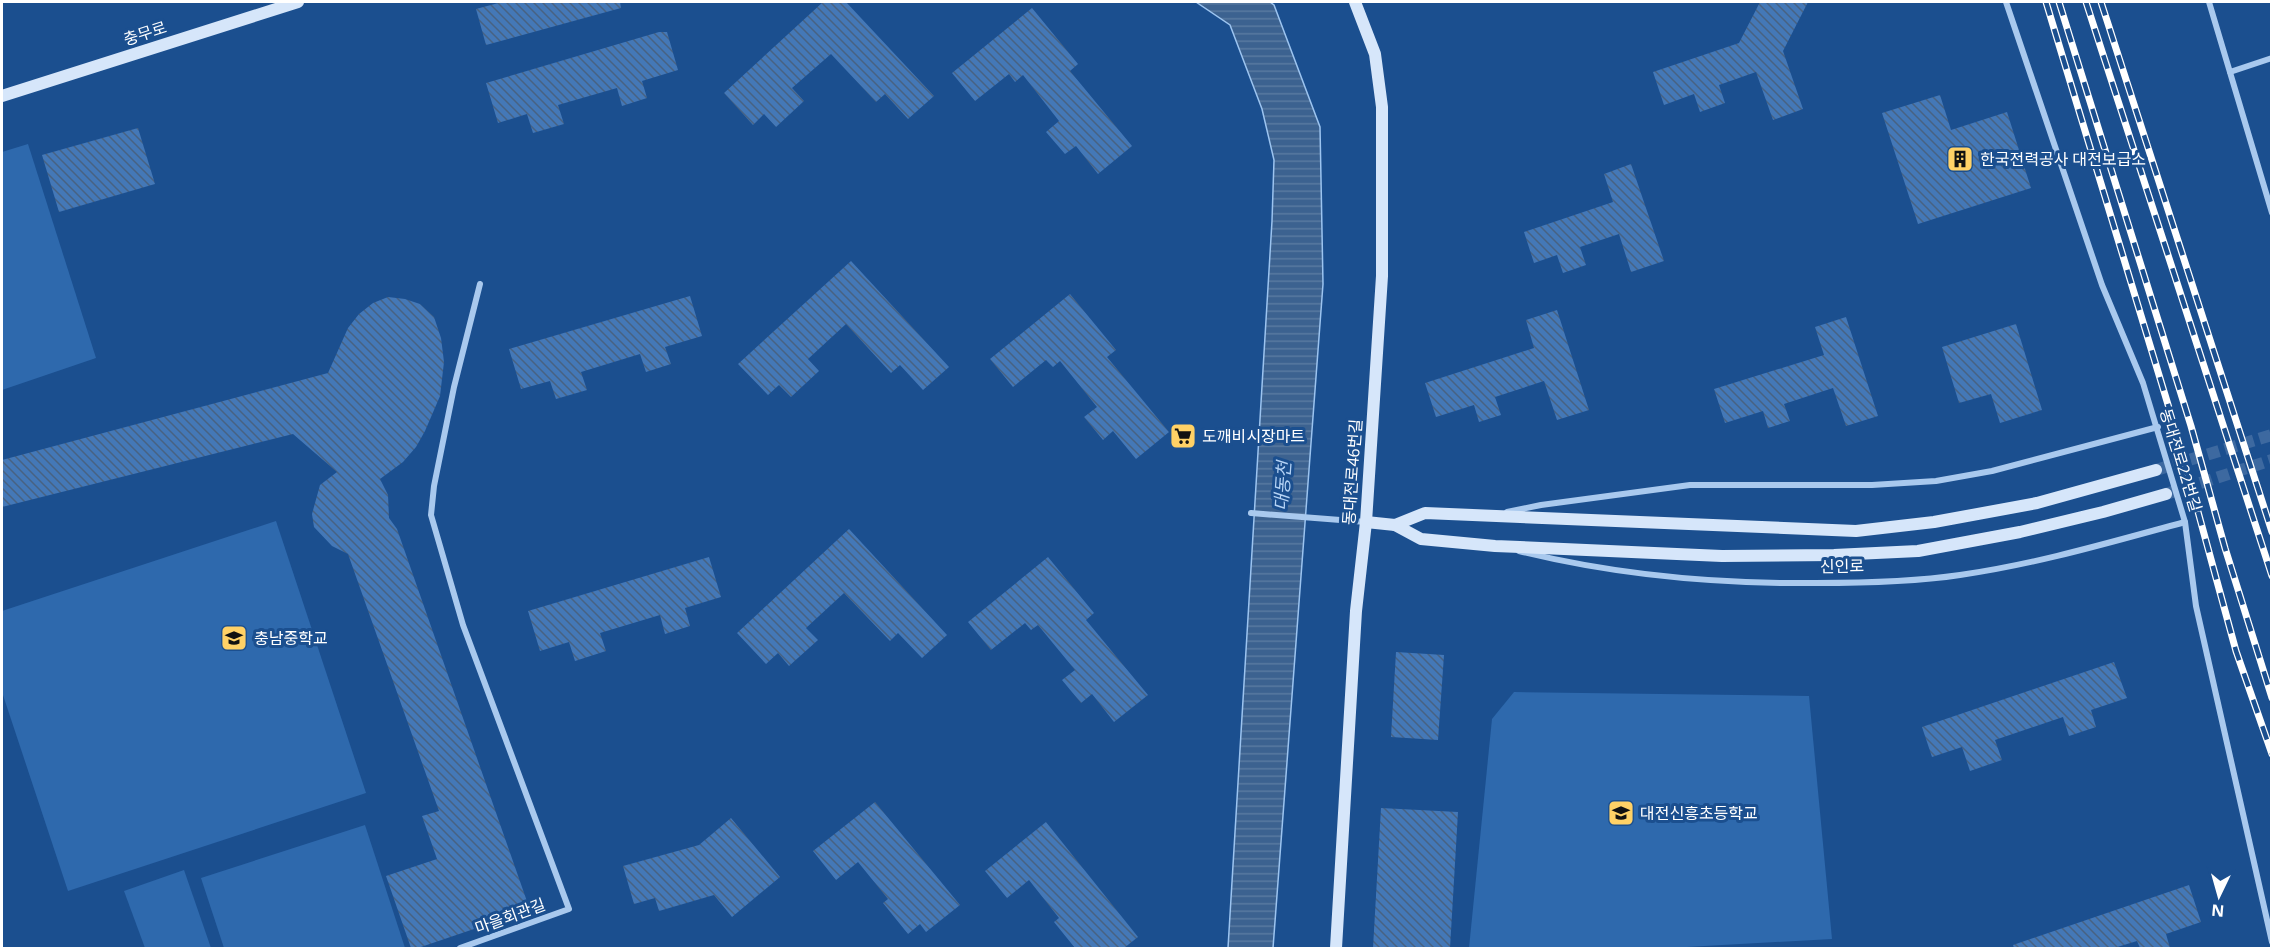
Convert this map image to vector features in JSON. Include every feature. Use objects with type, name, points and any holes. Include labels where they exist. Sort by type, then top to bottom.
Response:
[{"type":"street","name":"충무로","points":[[2,96],[298,2]]},
{"type":"street","name":"동대전로46번길","points":[[1336,948],[1356,611],[1366,522],[1382,276],[1382,107],[1375,54],[1355,2]]},
{"type":"street","name":"동대전로22번길","points":[[2006,2],[2102,285],[2143,383],[2185,522],[2196,606],[2271,942]]},
{"type":"street","points":[[2209,2],[2271,213]]},
{"type":"street","points":[[2230,72],[2271,58]]},
{"type":"street","name":"마을회관길","points":[[460,948],[569,909],[463,625],[431,515],[434,486],[450,409],[480,284]]},
{"type":"street","name":"신인로","points":[[1488,516],[1541,505],[1690,485],[1872,484],[1936,481],[1992,471],[2158,427]]},
{"type":"street","name":"신인로","points":[[1395,525],[1425,513],[1856,531],[1934,522],[2037,503],[2156,470]]},
{"type":"street","name":"신인로","points":[[1366,522],[1395,525],[1421,539],[1495,546],[1722,556],[1834,555],[1918,551],[2020,532],[2166,494]]},
{"type":"street","points":[[1251,513],[1366,522]]},
{"type":"street","name":"신인로","points":[[1495,546],[1609,570],[1690,580],[1860,583],[1959,576],[2021,564],[2185,522]]},
{"type":"shaded area","points":[[28,144],[96,358],[2,390],[2,152]]},
{"type":"shaded area","points":[[276,521],[366,793],[68,891],[2,692],[2,611]]},
{"type":"shaded area","points":[[1514,692],[1809,696],[1832,939],[1669,948],[1469,948],[1492,719]]},
{"type":"shaded area","points":[[365,825],[405,948],[224,948],[201,878]]},
{"type":"shaded area","points":[[184,870],[211,948],[145,948],[124,891]]},
{"type":"water","name":"대동천","points":[[1196,2],[1270,2],[1274,5],[1320,127],[1323,284],[1273,948],[1228,948],[1274,160],[1262,109],[1230,25]]},
{"type":"building","points":[[502,2],[620,2],[621,8],[486,45],[476,9]]},
{"type":"building","points":[[823,2],[846,2],[934,96],[908,119],[885,94],[876,102],[831,54],[792,88],[804,101],[776,127],[764,114],[753,125],[724,93]]},
{"type":"building","points":[[1760,2],[1808,2],[1783,51],[1803,109],[1773,120],[1756,72],[1719,85],[1725,103],[1700,112],[1694,94],[1664,105],[1653,72],[1739,43]]},
{"type":"building","points":[[1032,8],[1078,64],[1070,71],[1132,146],[1098,174],[1076,146],[1065,154],[1046,132],[1059,121],[1023,75],[1015,82],[1009,74],[975,101],[952,73]]},
{"type":"building","points":[[659,32],[667,32],[678,70],[642,81],[647,98],[622,106],[617,88],[558,105],[564,124],[533,133],[527,114],[498,123],[486,83]]},
{"type":"building","name":"한국전력공사 대전보급소","points":[[1940,95],[1951,130],[2007,112],[2031,188],[1918,224],[1882,113]]},
{"type":"building","points":[[138,128],[155,184],[59,212],[42,155]]},
{"type":"building","points":[[1631,164],[1664,261],[1631,272],[1619,234],[1580,247],[1586,265],[1563,273],[1557,255],[1534,263],[1524,232],[1613,202],[1604,174]]},
{"type":"building","points":[[851,261],[949,367],[923,390],[900,365],[891,373],[846,324],[808,359],[819,371],[791,397],[779,385],[768,395],[738,364]]},
{"type":"building","points":[[1070,294],[1116,350],[1107,357],[1169,432],[1136,459],[1113,431],[1103,440],[1084,417],[1097,407],[1060,361],[1053,367],[1046,360],[1013,387],[990,359]]},
{"type":"building","points":[[690,296],[702,336],[665,347],[671,364],[646,372],[640,354],[581,372],[587,390],[556,399],[550,381],[521,389],[509,349]]},
{"type":"building","points":[[388,297],[420,304],[434,317],[441,338],[444,362],[440,396],[425,431],[416,447],[403,462],[380,479],[388,495],[389,518],[397,529],[530,910],[418,948],[411,948],[386,876],[437,859],[422,816],[439,811],[348,554],[332,546],[314,527],[312,514],[320,485],[337,472],[293,434],[2,507],[2,460],[328,373],[348,328],[359,314],[373,303]]},
{"type":"building","points":[[1557,310],[1589,410],[1557,420],[1544,381],[1495,397],[1501,415],[1479,422],[1474,405],[1436,417],[1425,383],[1534,348],[1526,320]]},
{"type":"building","points":[[1846,317],[1878,416],[1846,426],[1833,388],[1784,404],[1790,421],[1768,428],[1763,411],[1725,423],[1714,389],[1824,355],[1815,327]]},
{"type":"building","points":[[2016,324],[2042,410],[2000,423],[1991,394],[1959,403],[1942,347]]},
{"type":"building","points":[[849,529],[947,635],[922,658],[898,633],[890,641],[844,593],[806,628],[818,640],[789,666],[778,653],[766,664],[737,633]]},
{"type":"building","points":[[709,557],[721,597],[685,608],[690,626],[665,634],[660,615],[600,633],[606,651],[575,661],[569,642],[540,651],[528,611]]},
{"type":"building","points":[[1048,557],[1094,613],[1086,620],[1148,695],[1114,722],[1092,694],[1081,703],[1062,680],[1075,670],[1038,625],[1031,630],[1025,623],[991,650],[968,622]]},
{"type":"building","points":[[1396,652],[1444,655],[1438,740],[1391,737]]},
{"type":"building","points":[[2114,662],[2127,698],[2091,710],[2096,727],[2069,736],[2063,717],[1995,740],[2002,760],[1970,771],[1962,747],[1932,757],[1922,727]]},
{"type":"building","points":[[875,802],[960,905],[926,932],[920,924],[908,934],[883,903],[888,899],[858,862],[836,880],[813,851]]},
{"type":"building","points":[[1381,808],[1458,812],[1450,948],[1373,948]]},
{"type":"building","points":[[731,818],[780,877],[732,917],[714,895],[659,911],[655,898],[634,904],[623,866],[699,845]]},
{"type":"building","points":[[1046,822],[1138,937],[1124,948],[1075,948],[1054,922],[1059,918],[1029,880],[1007,898],[985,871]]},
{"type":"building","points":[[2189,885],[2201,922],[2166,934],[2170,948],[2140,948],[2137,941],[2114,948],[2014,948],[2013,945]]},
{"type":"tunnel","points":[[2156,470],[2272,435]]},
{"type":"tunnel","points":[[2166,494],[2272,460]]},
{"type":"railway","points":[[2046,2],[2176,431],[2236,651],[2272,754]]},
{"type":"railway","points":[[2059,2],[2191,426],[2225,548],[2272,698]]},
{"type":"railway","points":[[2086,2],[2272,576]]},
{"type":"railway","points":[[2101,2],[2272,532]]},
{"type":"place","name":"한국전력공사 대전보급소","points":[[1960,159]]},
{"type":"place","name":"도깨비시장마트","points":[[1183,436]]},
{"type":"place","name":"충남중학교","points":[[234,638]]},
{"type":"place","name":"대전신흥초등학교","points":[[1621,813]]}]
